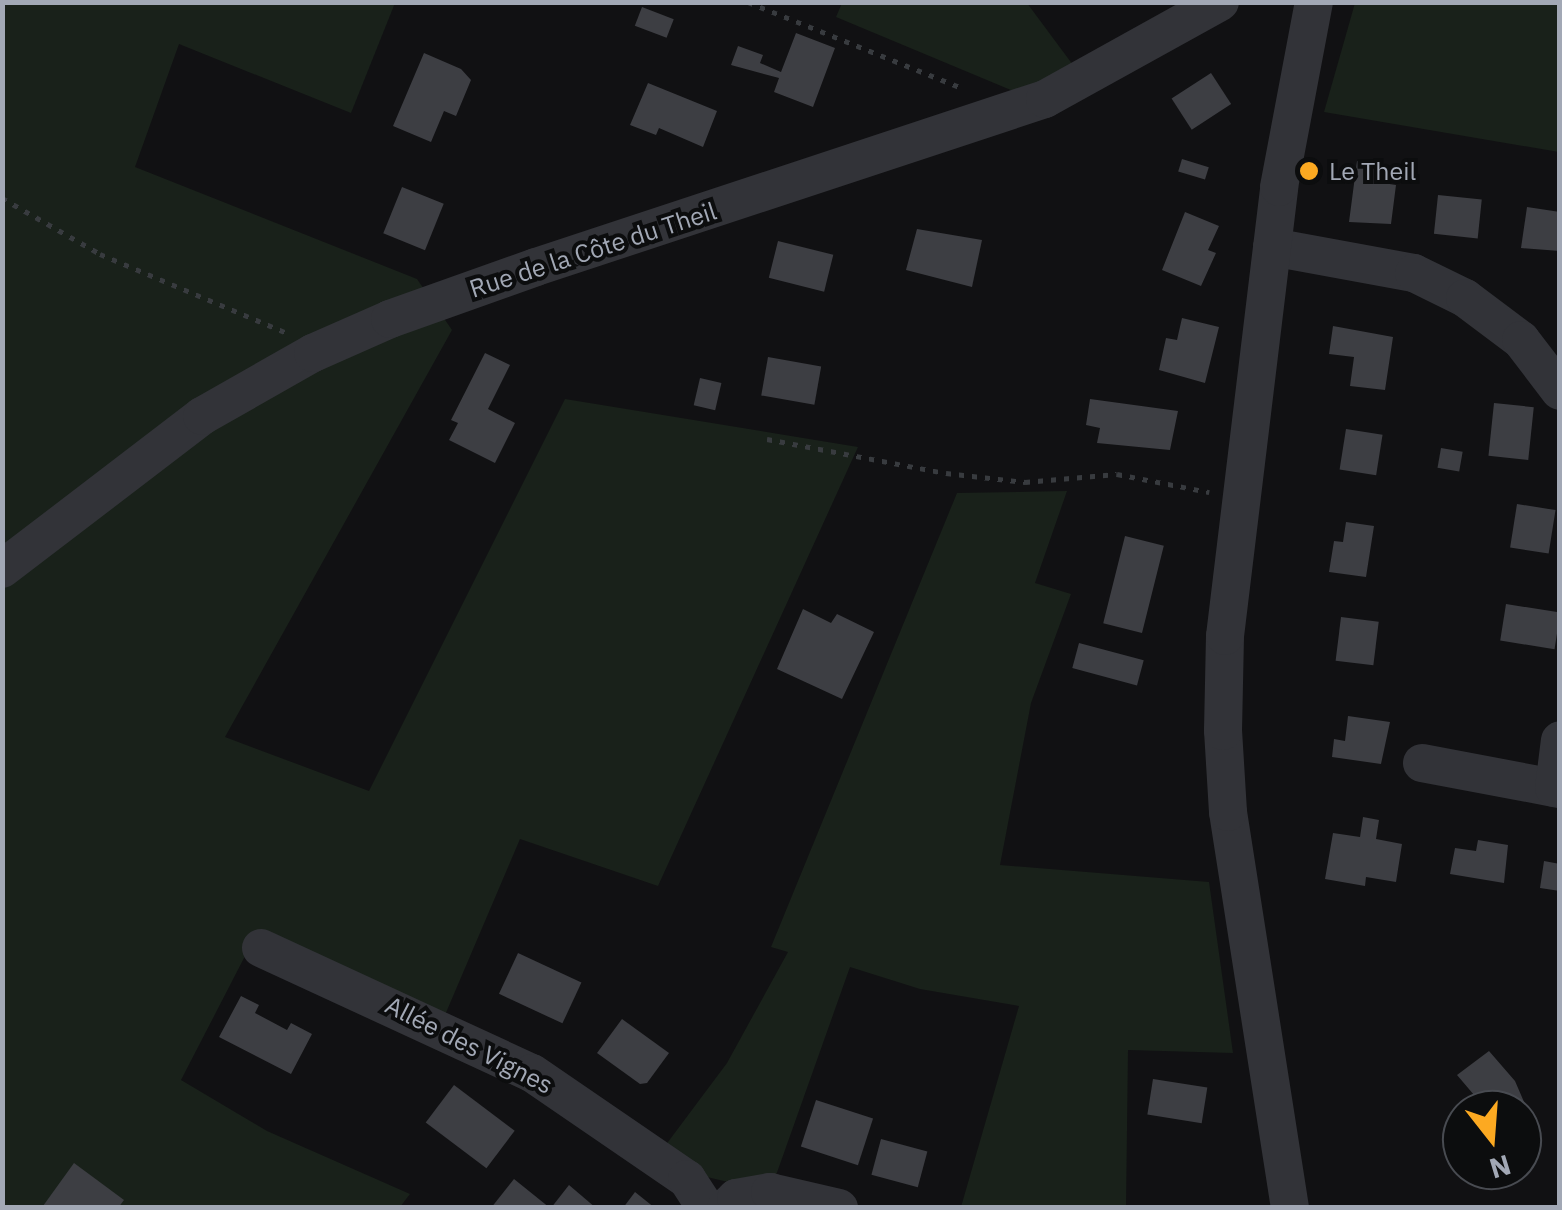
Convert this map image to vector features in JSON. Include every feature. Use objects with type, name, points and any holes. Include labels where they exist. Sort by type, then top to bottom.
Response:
[{"type":"street","name":"Rue de la Côte du Theil","points":[[2,568],[202,416],[312,353],[390,318],[536,266],[1044,99],[1220,2]]},
{"type":"street","points":[[1290,1208],[1228,812],[1225,636],[1272,247],[1314,2]]},
{"type":"street","points":[[1272,247],[1414,273],[1465,298],[1522,340],[1559,386]]},
{"type":"street","points":[[1422,763],[1557,788],[1560,740]]},
{"type":"street","name":"Allée des Vignes","points":[[261,948],[532,1073],[687,1180],[706,1208]]},
{"type":"street","points":[[726,1208],[736,1198],[770,1192],[839,1208]]},
{"type":"path","points":[[748,2],[977,95],[997,116]]},
{"type":"path","points":[[2,198],[100,254],[277,326],[312,353]]},
{"type":"path","points":[[766,439],[946,473],[1025,482],[1117,474],[1242,498]]},
{"type":"shaded area","points":[[2,3],[395,3],[351,113],[179,44],[135,167],[417,279],[452,330],[225,737],[369,791],[565,399],[858,447],[658,886],[520,839],[445,1015],[258,931],[181,1080],[267,1131],[410,1194],[400,1207],[3,1207]]},
{"type":"shaded area","points":[[842,3],[1027,3],[1073,65],[1018,93],[836,17]]},
{"type":"shaded area","points":[[1355,3],[1559,3],[1559,152],[1324,112]]},
{"type":"shaded area","points":[[1067,491],[1035,583],[1071,594],[1031,703],[1000,865],[1209,882],[1233,1053],[1128,1050],[1126,1207],[961,1207],[1019,1006],[920,989],[850,967],[774,1181],[736,1184],[699,1175],[665,1146],[727,1063],[788,952],[771,947],[957,493]]},
{"type":"building","points":[[642,7],[674,19],[667,38],[635,26]]},
{"type":"building","points":[[796,33],[835,48],[813,107],[774,92],[779,78],[731,65],[738,46],[763,55],[760,63],[781,72]]},
{"type":"building","points":[[424,53],[461,69],[471,80],[456,116],[444,111],[431,142],[393,126]]},
{"type":"building","points":[[1211,73],[1231,104],[1192,130],[1172,99]]},
{"type":"building","points":[[648,83],[717,111],[703,147],[659,128],[656,135],[630,125]]},
{"type":"building","points":[[1182,159],[1209,167],[1205,180],[1178,171]]},
{"type":"building","points":[[1357,161],[1386,164],[1383,183],[1396,185],[1391,224],[1349,222]]},
{"type":"building","points":[[402,187],[444,204],[425,250],[383,233]]},
{"type":"building","points":[[1438,195],[1482,200],[1478,238],[1434,234]]},
{"type":"building","points":[[1527,207],[1560,212],[1560,251],[1521,248]]},
{"type":"building","points":[[1185,212],[1219,226],[1208,250],[1216,253],[1201,286],[1162,270]]},
{"type":"building","points":[[917,229],[982,240],[972,287],[906,270]]},
{"type":"building","points":[[778,241],[833,255],[824,292],[769,278]]},
{"type":"building","points":[[1182,318],[1219,327],[1205,383],[1159,370],[1166,338],[1177,340]]},
{"type":"building","points":[[1333,326],[1393,337],[1385,390],[1350,386],[1354,357],[1329,354]]},
{"type":"building","points":[[485,353],[510,365],[488,409],[515,423],[495,463],[449,440],[458,423],[451,420]]},
{"type":"building","points":[[768,357],[821,366],[814,405],[761,395]]},
{"type":"building","points":[[700,378],[721,383],[715,410],[694,405]]},
{"type":"building","points":[[1090,399],[1178,411],[1170,450],[1097,443],[1100,428],[1086,425]]},
{"type":"building","points":[[1494,403],[1534,407],[1528,460],[1488,456]]},
{"type":"building","points":[[1346,429],[1383,435],[1376,475],[1340,469]]},
{"type":"building","points":[[1441,448],[1463,452],[1459,472],[1438,468]]},
{"type":"building","points":[[1517,504],[1556,510],[1549,554],[1510,547]]},
{"type":"building","points":[[1346,522],[1374,526],[1366,577],[1329,572],[1334,541],[1343,542]]},
{"type":"building","points":[[1125,536],[1164,546],[1142,633],[1103,623]]},
{"type":"building","points":[[1506,604],[1560,613],[1555,649],[1500,641]]},
{"type":"building","points":[[803,609],[831,623],[837,614],[874,632],[842,699],[777,669]]},
{"type":"building","points":[[1341,617],[1379,622],[1373,665],[1336,661]]},
{"type":"building","points":[[1079,643],[1144,660],[1137,685],[1072,668]]},
{"type":"building","points":[[1348,716],[1390,722],[1381,764],[1332,757],[1334,739],[1345,741]]},
{"type":"building","points":[[1363,817],[1379,820],[1376,839],[1402,844],[1396,882],[1366,877],[1365,886],[1325,879],[1333,833],[1360,837]]},
{"type":"building","points":[[1478,840],[1508,845],[1504,883],[1450,874],[1455,848],[1476,851]]},
{"type":"building","points":[[1544,861],[1560,864],[1560,891],[1540,888]]},
{"type":"building","points":[[518,953],[581,983],[562,1023],[499,994]]},
{"type":"building","points":[[241,996],[259,1005],[255,1013],[287,1030],[291,1023],[312,1034],[291,1074],[219,1037]]},
{"type":"building","points":[[622,1019],[669,1053],[647,1083],[640,1084],[597,1053]]},
{"type":"building","points":[[1489,1051],[1519,1090],[1470,1090],[1457,1075]]},
{"type":"building","points":[[1153,1079],[1207,1088],[1202,1123],[1147,1115]]},
{"type":"building","points":[[454,1085],[515,1131],[486,1168],[426,1123]]},
{"type":"building","points":[[816,1100],[873,1119],[858,1165],[801,1147]]},
{"type":"building","points":[[881,1139],[927,1151],[918,1187],[871,1175]]},
{"type":"building","points":[[74,1163],[124,1200],[118,1208],[43,1206]]},
{"type":"building","points":[[514,1179],[550,1208],[491,1208]]},
{"type":"building","points":[[569,1185],[596,1208],[551,1208]]},
{"type":"building","points":[[635,1192],[655,1208],[623,1208]]},
{"type":"place","name":"Le Theil","points":[[1309,171]]}]
